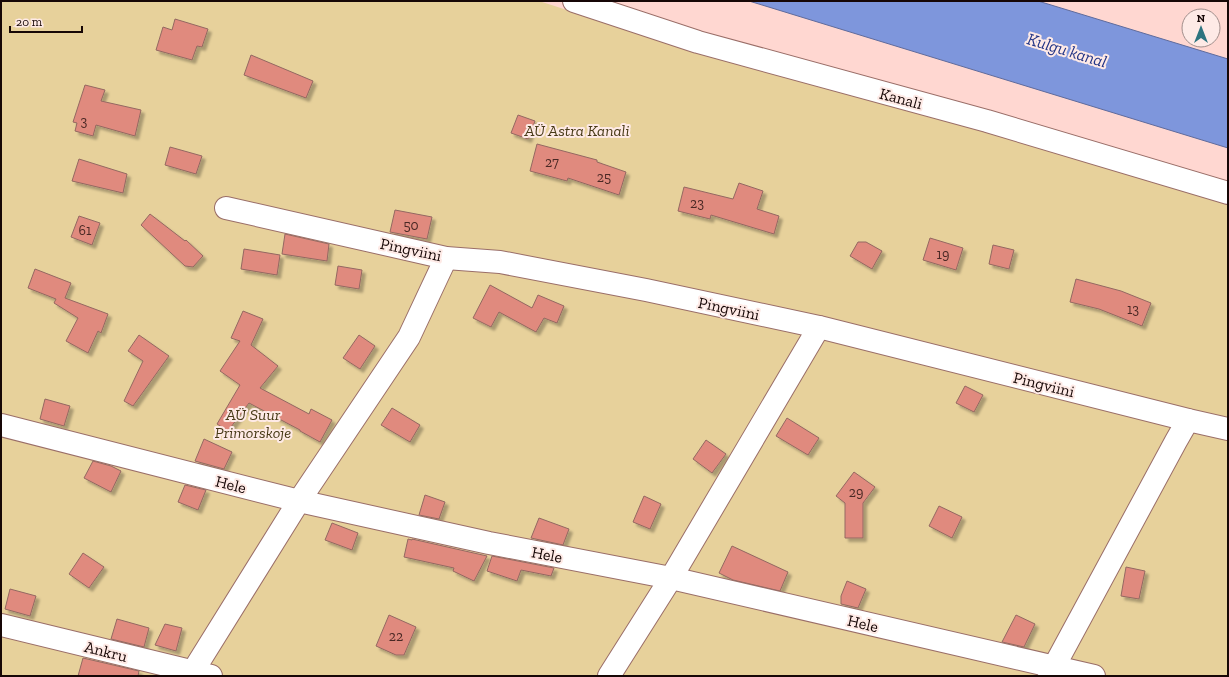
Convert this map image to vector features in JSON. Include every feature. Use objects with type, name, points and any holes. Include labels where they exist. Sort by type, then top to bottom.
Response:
[{"type":"street","name":"Kanali","points":[[574,1],[698,42],[988,121],[1228,193]]},
{"type":"street","name":"Pingviini","points":[[226,208],[446,258],[500,262],[646,290],[819,327],[1188,420],[1228,428]]},
{"type":"street","points":[[198,675],[299,501],[409,337],[446,258]]},
{"type":"street","points":[[609,676],[671,578],[819,327]]},
{"type":"street","points":[[1052,671],[1188,420]]},
{"type":"street","name":"Hele","points":[[1,425],[299,501],[490,543],[671,578],[1052,671],[1094,676]]},
{"type":"street","name":"Ankru","points":[[1,625],[198,675]]},
{"type":"green space","name":"AÜ Suur Primorskoje","points":[[1,1],[539,1],[629,30],[1228,199],[1228,676],[1,676]]},
{"type":"water","name":"Kulgu kanal","points":[[749,1],[1038,1],[1181,45],[1181,48],[1192,48],[1228,59],[1228,148]]},
{"type":"building","points":[[175,19],[208,29],[202,47],[197,46],[192,60],[156,50],[163,27],[172,30]]},
{"type":"building","points":[[251,55],[313,81],[306,98],[244,75]]},
{"type":"building","points":[[85,85],[105,90],[101,101],[141,110],[135,136],[96,125],[93,136],[75,131],[77,123],[73,122]]},
{"type":"building","points":[[518,115],[535,121],[528,139],[511,133]]},
{"type":"building","points":[[537,144],[597,160],[597,162],[626,172],[619,195],[568,178],[567,181],[530,171]]},
{"type":"building","points":[[170,147],[202,156],[196,174],[165,165]]},
{"type":"building","points":[[79,159],[127,174],[123,193],[72,181]]},
{"type":"building","points":[[739,183],[763,191],[757,209],[779,216],[774,234],[711,215],[710,219],[678,211],[684,187],[733,199]]},
{"type":"building","points":[[395,210],[432,217],[427,239],[390,232]]},
{"type":"building","points":[[150,214],[185,241],[186,240],[203,256],[193,267],[185,266],[141,225]]},
{"type":"building","points":[[79,216],[100,223],[92,245],[71,237]]},
{"type":"building","points":[[285,234],[329,244],[327,261],[282,254]]},
{"type":"building","points":[[930,238],[963,248],[956,270],[923,260]]},
{"type":"building","points":[[858,242],[866,242],[882,251],[872,269],[850,256]]},
{"type":"building","points":[[993,245],[1014,250],[1009,269],[989,264]]},
{"type":"building","points":[[244,249],[280,255],[277,275],[241,269]]},
{"type":"building","points":[[338,266],[362,270],[359,289],[335,285]]},
{"type":"building","points":[[35,269],[71,283],[65,298],[108,314],[101,333],[98,331],[88,353],[66,341],[78,318],[54,303],[56,299],[28,288]]},
{"type":"building","points":[[1076,279],[1121,291],[1151,303],[1142,326],[1099,309],[1070,302]]},
{"type":"building","points":[[490,285],[532,308],[538,295],[564,306],[557,323],[544,318],[536,332],[499,312],[491,327],[473,318]]},
{"type":"building","points":[[243,311],[263,319],[251,345],[278,366],[260,388],[309,414],[311,409],[332,420],[320,442],[249,403],[228,431],[217,424],[240,385],[220,371],[240,341],[231,338]]},
{"type":"building","points":[[139,335],[169,356],[133,406],[124,401],[143,361],[128,351]]},
{"type":"building","points":[[359,335],[375,346],[360,369],[343,358]]},
{"type":"building","points":[[965,386],[983,395],[974,412],[956,403]]},
{"type":"building","points":[[45,399],[70,406],[64,426],[40,419]]},
{"type":"building","points":[[392,408],[420,425],[410,442],[381,425]]},
{"type":"building","points":[[787,418],[819,438],[808,455],[776,436]]},
{"type":"building","points":[[204,439],[232,452],[224,469],[195,461]]},
{"type":"building","points":[[706,440],[726,454],[712,473],[693,459]]},
{"type":"building","points":[[93,461],[111,466],[121,471],[111,492],[84,478]]},
{"type":"building","points":[[854,472],[875,487],[863,503],[863,538],[845,538],[845,503],[836,496]]},
{"type":"building","points":[[185,485],[206,490],[198,510],[178,502]]},
{"type":"building","points":[[425,495],[445,502],[439,519],[419,515]]},
{"type":"building","points":[[644,496],[661,504],[650,529],[633,522]]},
{"type":"building","points":[[939,506],[962,517],[952,538],[929,526]]},
{"type":"building","points":[[539,518],[569,529],[563,545],[531,538]]},
{"type":"building","points":[[332,523],[358,533],[352,550],[325,540]]},
{"type":"building","points":[[408,539],[487,556],[474,581],[453,571],[454,568],[404,557]]},
{"type":"building","points":[[732,546],[788,572],[780,591],[733,580],[719,573]]},
{"type":"building","points":[[83,553],[104,567],[89,588],[69,574]]},
{"type":"building","points":[[492,556],[554,568],[551,576],[521,570],[517,581],[487,571]]},
{"type":"building","points":[[1126,567],[1145,571],[1139,599],[1121,596]]},
{"type":"building","points":[[847,581],[866,589],[858,608],[841,604],[841,596]]},
{"type":"building","points":[[10,589],[36,596],[30,616],[5,609]]},
{"type":"building","points":[[389,615],[416,627],[404,655],[396,655],[376,646]]},
{"type":"building","points":[[1016,615],[1035,624],[1024,647],[1002,642]]},
{"type":"building","points":[[117,619],[149,628],[144,647],[111,639]]},
{"type":"building","points":[[165,624],[182,628],[176,651],[155,645]]},
{"type":"building","points":[[83,658],[139,671],[138,676],[78,676]]},
{"type":"park label","name":"AÜ Astra Kanali","points":[[577,130]]}]
